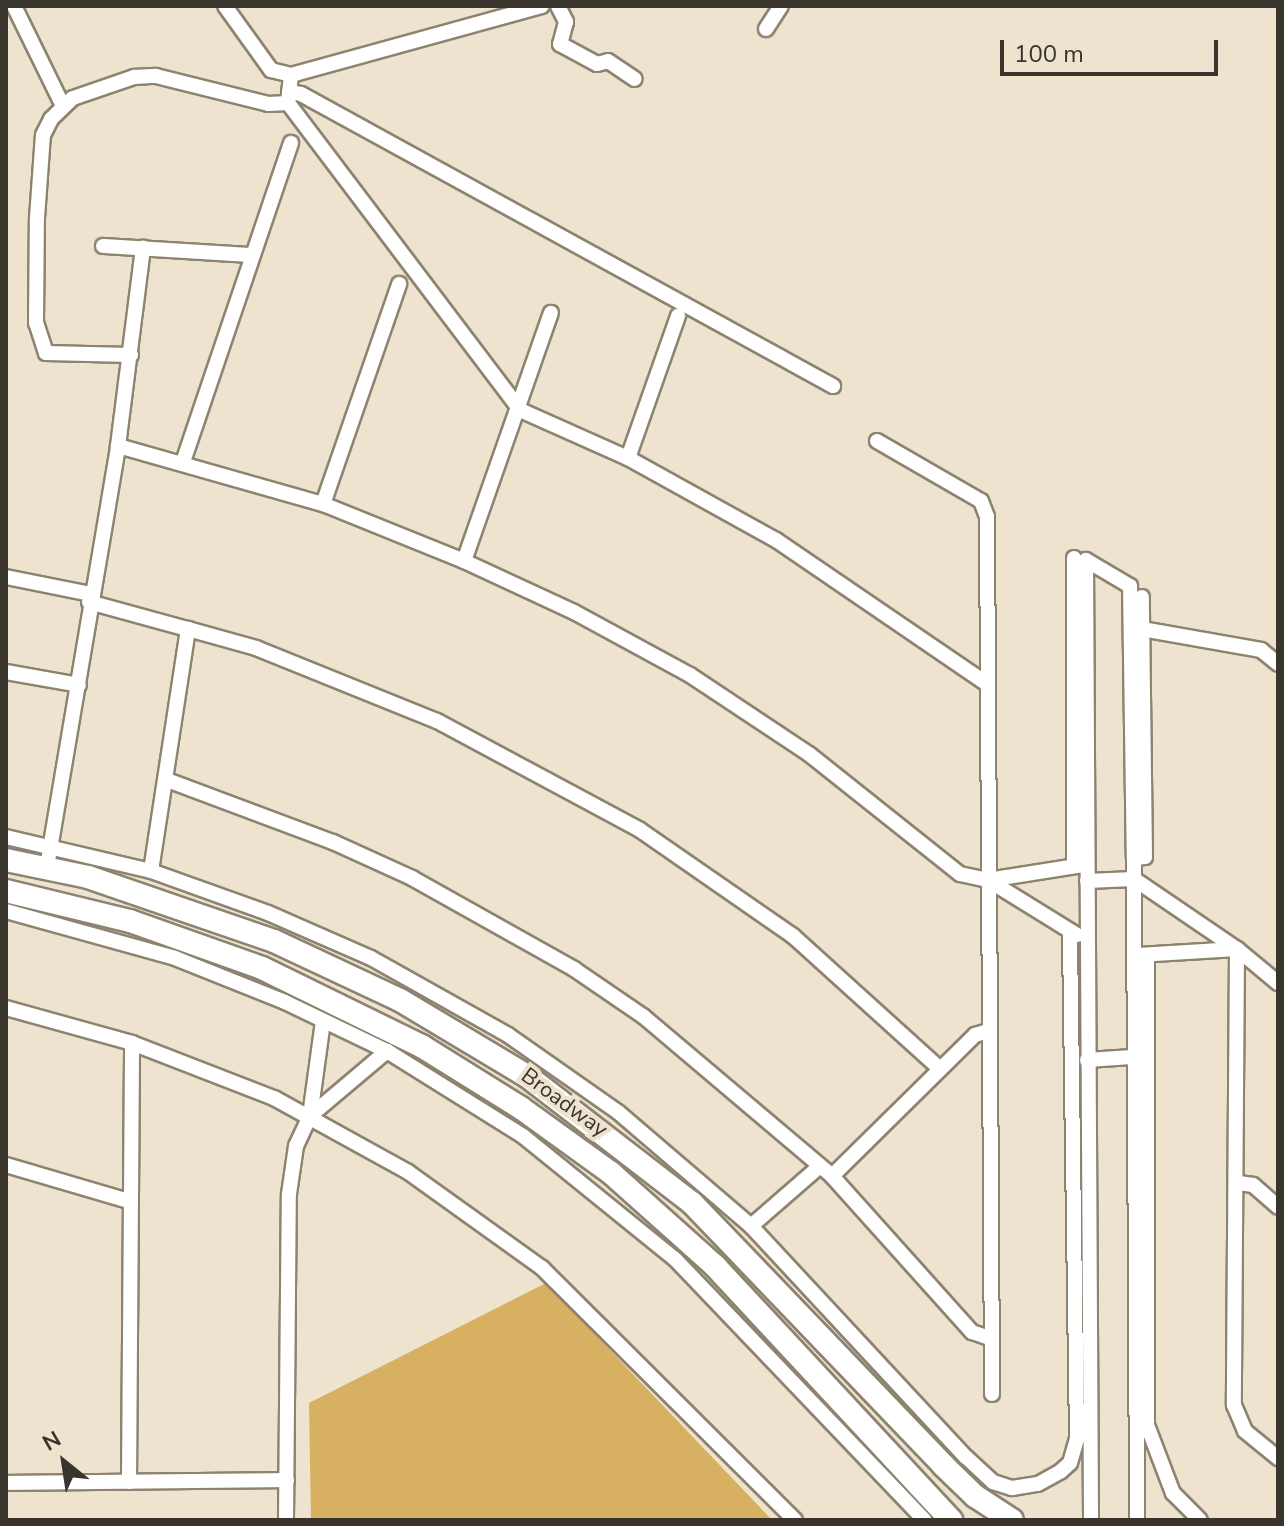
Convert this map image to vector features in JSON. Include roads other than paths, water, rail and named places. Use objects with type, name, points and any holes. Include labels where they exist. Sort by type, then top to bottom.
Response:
[{"type":"main road","name":"Broadway","points":[[6,860],[50,856],[274,941],[400,1000],[527,1076],[692,1203],[915,1420],[975,1496],[1012,1520]]},
{"type":"main road","name":"Broadway","points":[[6,891],[117,918],[207,959],[323,996],[423,1047],[504,1110],[611,1173],[698,1250],[874,1452],[951,1520]]},
{"type":"street","points":[[14,6],[63,106]]},
{"type":"street","points":[[225,6],[271,70],[291,75],[542,6]]},
{"type":"street","points":[[558,6],[566,22],[560,44],[597,64],[608,61],[635,79]]},
{"type":"street","points":[[766,29],[781,6]]},
{"type":"street","points":[[291,75],[289,98],[520,410],[628,458],[776,540],[987,684]]},
{"type":"street","points":[[131,355],[46,353],[36,323],[43,135],[63,106],[106,83],[156,76],[268,104],[301,94],[833,386]]},
{"type":"street","points":[[183,462],[291,143]]},
{"type":"street","points":[[103,246],[251,255]]},
{"type":"street","points":[[50,856],[79,685],[90,598],[118,446],[143,248]]},
{"type":"street","points":[[323,504],[399,284]]},
{"type":"street","points":[[464,561],[520,410],[551,313]]},
{"type":"street","points":[[628,458],[678,316]]},
{"type":"street","points":[[877,441],[981,501],[987,517],[992,1394]]},
{"type":"street","points":[[118,446],[323,504],[464,561],[574,612],[690,675],[809,754],[960,874],[988,880],[1081,865]]},
{"type":"street","points":[[1091,1520],[1087,881],[1081,865],[1080,559],[1130,586],[1134,879],[1140,955],[1147,1425],[1173,1493],[1200,1520]]},
{"type":"street","points":[[6,577],[90,598],[271,654],[437,721],[640,830],[793,936],[940,1069]]},
{"type":"street","points":[[1134,858],[1145,857],[1142,597]]},
{"type":"street","points":[[151,871],[188,629]]},
{"type":"street","points":[[1142,629],[1261,650],[1278,664]]},
{"type":"street","points":[[6,672],[79,685]]},
{"type":"street","points":[[167,780],[333,842],[412,878],[574,969],[643,1016],[826,1171],[972,1332],[992,1339]]},
{"type":"street","points":[[6,837],[50,856],[151,871],[268,913],[371,958],[542,1057],[667,1150],[751,1226],[915,1420],[1003,1486],[1029,1487],[1050,1479],[1075,1452],[1070,935]]},
{"type":"street","points":[[1087,881],[1134,879],[1237,949],[1278,983]]},
{"type":"street","points":[[988,880],[1070,935],[1087,935]]},
{"type":"street","points":[[6,911],[207,959],[323,1021],[504,1110]]},
{"type":"street","points":[[1140,955],[1237,949]]},
{"type":"street","points":[[1237,949],[1239,1183],[1234,1405],[1245,1431],[1278,1458]]},
{"type":"street","points":[[1137,1520],[1132,1057],[1140,955]]},
{"type":"street","points":[[6,1008],[132,1043],[310,1116],[408,1172],[542,1268],[795,1520]]},
{"type":"street","points":[[286,1520],[289,1194],[296,1146],[310,1116],[323,1021]]},
{"type":"street","points":[[751,1226],[826,1171],[975,1035],[988,1031]]},
{"type":"street","points":[[129,1482],[128,1201],[132,1043]]},
{"type":"street","points":[[310,1116],[387,1051]]},
{"type":"street","points":[[527,1076],[542,1057]]},
{"type":"street","points":[[1087,1060],[1132,1057]]},
{"type":"street","points":[[6,1165],[128,1201]]},
{"type":"street","points":[[1239,1183],[1253,1185],[1278,1207]]},
{"type":"street","points":[[874,1452],[924,1520]]},
{"type":"street","points":[[6,1483],[287,1480]]}]
